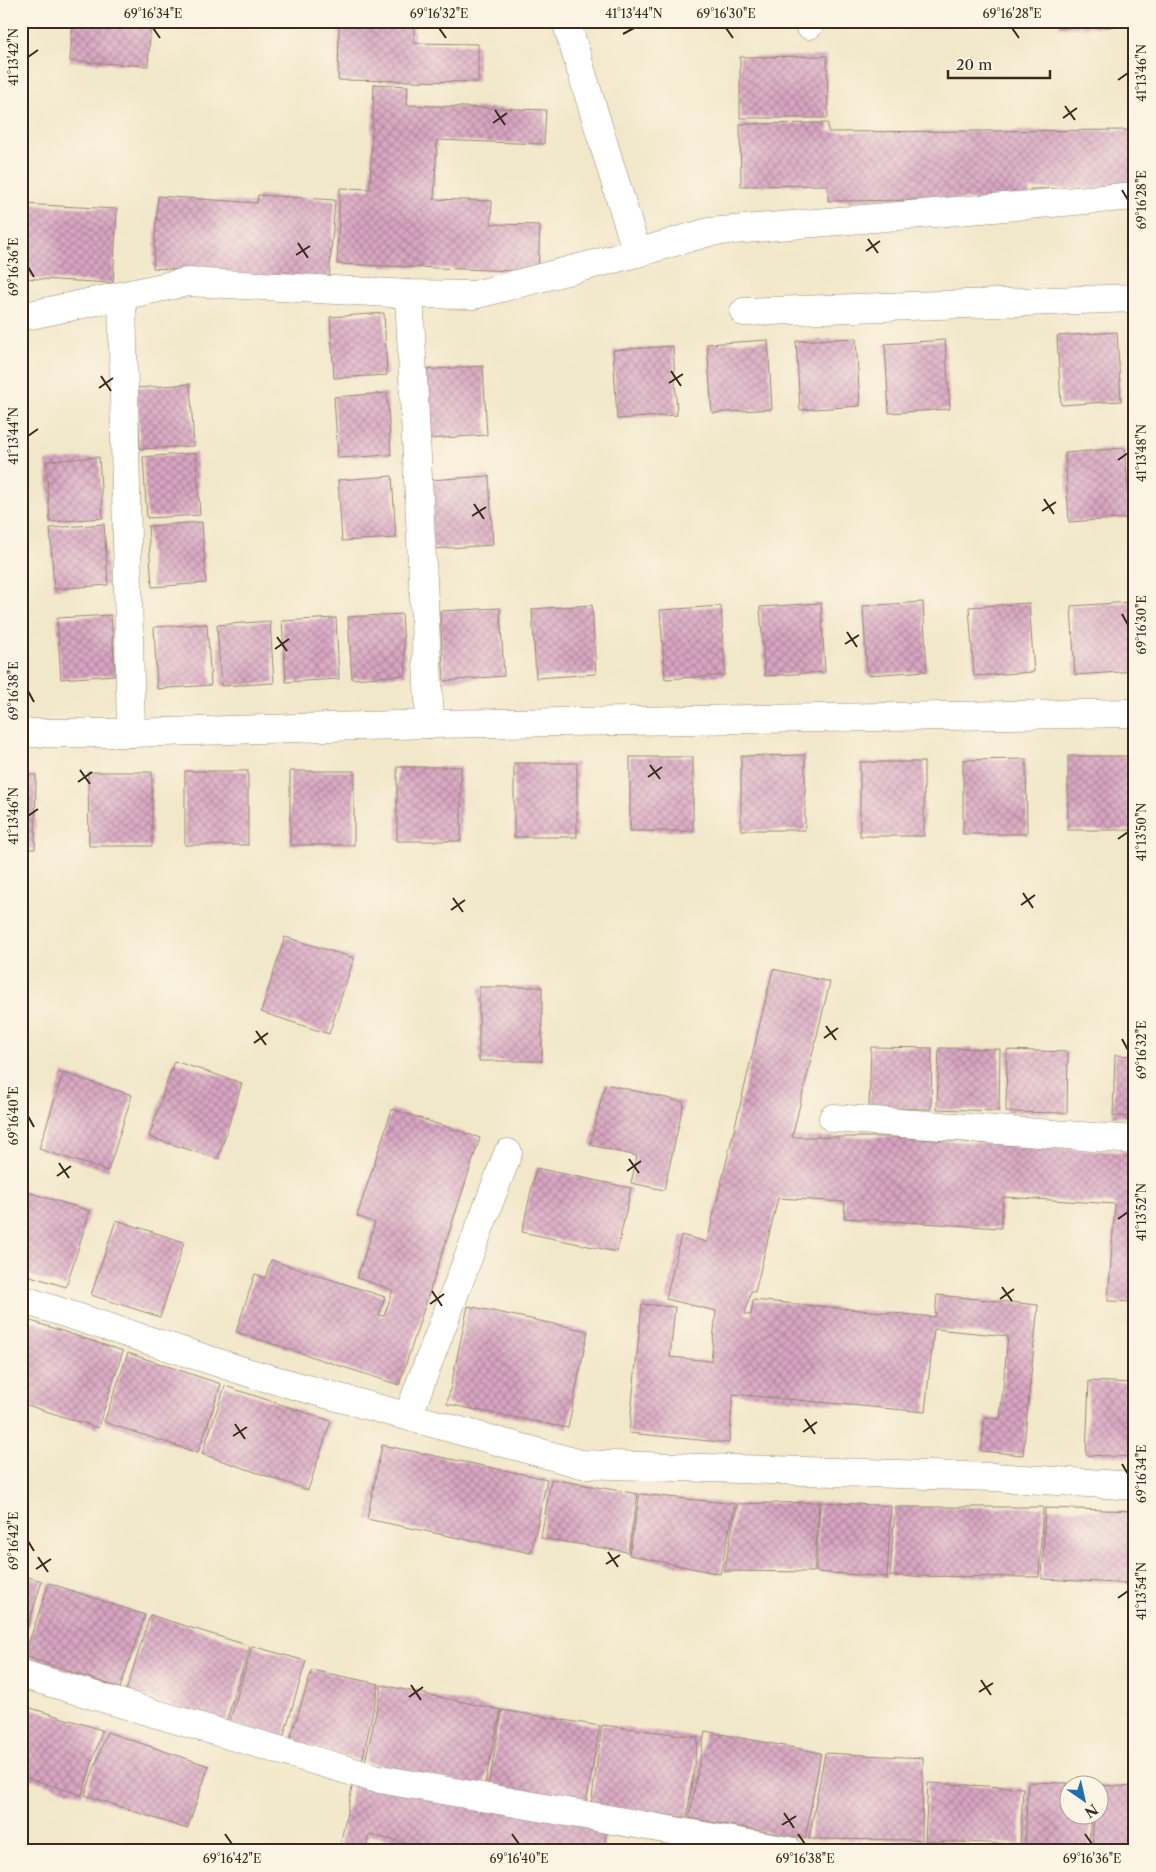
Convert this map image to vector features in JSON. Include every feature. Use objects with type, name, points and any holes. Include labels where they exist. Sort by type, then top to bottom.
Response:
[{"type":"street","points":[[566,21],[637,253]]},
{"type":"street","points":[[21,317],[187,282],[409,294],[474,295],[637,253],[709,232],[1135,196]]},
{"type":"street","points":[[409,294],[430,724]]},
{"type":"street","points":[[122,296],[131,733]]},
{"type":"street","points":[[744,312],[1132,296],[1135,298]]},
{"type":"street","points":[[21,732],[131,733],[430,724],[1135,713]]},
{"type":"street","points":[[833,1118],[1135,1140]]},
{"type":"street","points":[[408,1416],[508,1153]]},
{"type":"street","points":[[21,1299],[253,1374],[581,1464],[993,1477],[1135,1486]]},
{"type":"street","points":[[21,1674],[374,1778],[789,1851]]},
{"type":"building","points":[[73,21],[151,21],[148,66],[70,61]]},
{"type":"building","points":[[339,21],[414,21],[414,43],[478,44],[478,82],[338,80]]},
{"type":"building","points":[[879,21],[947,21],[947,26],[880,27]]},
{"type":"building","points":[[1059,21],[1135,21],[1135,26],[1059,28]]},
{"type":"building","points":[[827,56],[828,118],[740,118],[740,57]]},
{"type":"building","points":[[374,84],[408,86],[407,105],[546,110],[544,144],[437,140],[434,199],[492,201],[491,224],[540,225],[538,272],[337,264],[340,188],[370,189]]},
{"type":"building","points":[[828,123],[828,132],[1135,130],[1135,188],[1030,189],[1030,199],[828,201],[828,185],[741,186],[740,124]]},
{"type":"building","points":[[258,195],[335,200],[329,280],[153,268],[158,196],[257,203]]},
{"type":"building","points":[[21,204],[117,209],[113,283],[21,278]]},
{"type":"building","points":[[384,313],[387,375],[334,378],[330,317]]},
{"type":"building","points":[[1117,332],[1121,401],[1061,405],[1057,336]]},
{"type":"building","points":[[856,338],[860,406],[800,410],[796,341]]},
{"type":"building","points":[[768,340],[772,409],[712,413],[707,344]]},
{"type":"building","points":[[945,340],[950,409],[889,413],[885,344]]},
{"type":"building","points":[[673,346],[677,415],[617,419],[613,350]]},
{"type":"building","points":[[483,366],[487,435],[427,439],[422,370]]},
{"type":"building","points":[[190,384],[194,446],[140,449],[137,388]]},
{"type":"building","points":[[387,393],[391,455],[338,458],[334,397]]},
{"type":"building","points":[[1125,448],[1130,518],[1069,522],[1065,453]]},
{"type":"building","points":[[196,453],[200,515],[147,518],[143,457]]},
{"type":"building","points":[[99,457],[103,518],[50,522],[46,461]]},
{"type":"building","points":[[392,476],[396,538],[342,541],[338,480]]},
{"type":"building","points":[[489,476],[493,545],[433,549],[429,480]]},
{"type":"building","points":[[202,522],[206,583],[152,587],[148,526]]},
{"type":"building","points":[[104,524],[108,585],[54,589],[50,528]]},
{"type":"building","points":[[923,602],[927,671],[867,675],[863,606]]},
{"type":"building","points":[[1131,602],[1135,671],[1075,675],[1071,606]]},
{"type":"building","points":[[821,603],[825,672],[765,676],[760,607]]},
{"type":"building","points":[[1029,603],[1034,672],[974,676],[969,607]]},
{"type":"building","points":[[592,605],[596,674],[536,678],[532,609]]},
{"type":"building","points":[[721,606],[725,675],[665,679],[660,610]]},
{"type":"building","points":[[500,608],[504,676],[444,681],[440,611]]},
{"type":"building","points":[[402,614],[406,675],[352,679],[348,617]]},
{"type":"building","points":[[111,615],[115,675],[61,679],[57,618]]},
{"type":"building","points":[[336,618],[339,679],[286,682],[282,621]]},
{"type":"building","points":[[270,621],[274,683],[221,686],[217,625]]},
{"type":"building","points":[[207,624],[211,685],[157,689],[154,627]]},
{"type":"building","points":[[805,755],[805,830],[741,830],[741,756]]},
{"type":"building","points":[[1068,756],[1132,756],[1132,830],[1068,830]]},
{"type":"building","points":[[630,757],[693,757],[693,831],[630,831]]},
{"type":"building","points":[[1026,759],[1027,834],[963,834],[963,760]]},
{"type":"building","points":[[860,762],[924,762],[924,836],[860,836]]},
{"type":"building","points":[[514,763],[577,763],[577,837],[514,837]]},
{"type":"building","points":[[397,767],[461,767],[461,841],[397,841]]},
{"type":"building","points":[[185,771],[248,771],[248,845],[185,845]]},
{"type":"building","points":[[290,771],[354,771],[354,845],[290,845]]},
{"type":"building","points":[[88,772],[152,772],[152,846],[89,846]]},
{"type":"building","points":[[21,775],[36,775],[35,849],[21,849]]},
{"type":"building","points":[[285,937],[354,958],[329,1034],[261,1012]]},
{"type":"building","points":[[773,969],[830,982],[792,1137],[890,1137],[1119,1152],[1135,1150],[1135,1302],[1108,1301],[1115,1204],[1003,1197],[1001,1228],[844,1218],[845,1202],[778,1198],[755,1292],[751,1291],[745,1314],[751,1315],[753,1300],[935,1317],[937,1295],[1038,1305],[1023,1455],[981,1451],[985,1417],[1000,1419],[1008,1336],[934,1329],[925,1412],[733,1394],[729,1443],[629,1433],[642,1304],[675,1307],[670,1357],[711,1361],[716,1311],[666,1299],[681,1235],[707,1242]]},
{"type":"building","points":[[479,987],[542,987],[542,1061],[479,1061]]},
{"type":"building","points":[[871,1047],[932,1048],[931,1109],[869,1108]]},
{"type":"building","points":[[939,1048],[1000,1049],[999,1111],[937,1109]]},
{"type":"building","points":[[1007,1050],[1068,1052],[1067,1113],[1006,1112]]},
{"type":"building","points":[[1115,1055],[1135,1056],[1135,1117],[1113,1116]]},
{"type":"building","points":[[174,1061],[242,1083],[218,1159],[149,1137]]},
{"type":"building","points":[[63,1073],[132,1095],[108,1171],[39,1149]]},
{"type":"building","points":[[605,1084],[684,1102],[664,1190],[631,1183],[637,1156],[590,1145]]},
{"type":"building","points":[[392,1109],[480,1138],[399,1385],[236,1332],[255,1274],[265,1278],[271,1260],[385,1297],[379,1315],[384,1316],[393,1290],[357,1278],[375,1223],[357,1216]]},
{"type":"building","points":[[536,1168],[631,1188],[617,1252],[522,1232]]},
{"type":"building","points":[[21,1190],[90,1211],[66,1287],[21,1273]]},
{"type":"building","points":[[116,1220],[184,1242],[160,1317],[91,1295]]},
{"type":"building","points":[[468,1306],[588,1331],[568,1428],[447,1404]]},
{"type":"building","points":[[28,1320],[123,1351],[98,1428],[21,1403],[21,1339]]},
{"type":"building","points":[[128,1353],[221,1384],[198,1453],[104,1422]]},
{"type":"building","points":[[1089,1381],[1135,1383],[1135,1457],[1086,1455]]},
{"type":"building","points":[[225,1386],[331,1421],[308,1490],[202,1454]]},
{"type":"building","points":[[382,1445],[547,1479],[531,1553],[367,1519]]},
{"type":"building","points":[[551,1479],[638,1494],[628,1552],[541,1538]]},
{"type":"building","points":[[640,1494],[735,1504],[720,1574],[629,1555]]},
{"type":"building","points":[[819,1502],[814,1572],[724,1571],[737,1504]]},
{"type":"building","points":[[820,1502],[891,1506],[887,1577],[816,1572]]},
{"type":"building","points":[[895,1507],[1043,1507],[1039,1577],[890,1576]]},
{"type":"building","points":[[1045,1508],[1135,1511],[1135,1584],[1042,1579]]},
{"type":"building","points":[[21,1575],[42,1581],[22,1645],[21,1645]]},
{"type":"building","points":[[49,1583],[145,1615],[120,1688],[24,1656]]},
{"type":"building","points":[[150,1615],[250,1646],[226,1722],[126,1691]]},
{"type":"building","points":[[252,1646],[306,1661],[283,1738],[229,1723]]},
{"type":"building","points":[[312,1670],[379,1684],[362,1761],[290,1739]]},
{"type":"building","points":[[382,1685],[501,1710],[484,1787],[365,1762]]},
{"type":"building","points":[[21,1705],[102,1730],[82,1795],[21,1776]]},
{"type":"building","points":[[502,1710],[600,1726],[586,1804],[488,1788]]},
{"type":"building","points":[[602,1725],[698,1737],[687,1818],[591,1805]]},
{"type":"building","points":[[705,1731],[821,1753],[805,1839],[689,1818]]},
{"type":"building","points":[[107,1732],[209,1766],[187,1829],[85,1795]]},
{"type":"building","points":[[825,1753],[923,1758],[922,1840],[809,1839]]},
{"type":"building","points":[[354,1778],[607,1830],[603,1851],[445,1851],[369,1835],[365,1851],[339,1851]]},
{"type":"building","points":[[1028,1782],[1058,1783],[1058,1824],[1090,1824],[1089,1848],[1025,1845]]},
{"type":"building","points":[[928,1783],[1023,1788],[1020,1844],[925,1841]]},
{"type":"building","points":[[1108,1786],[1135,1787],[1135,1851],[1092,1849],[1093,1824],[1108,1824]]}]
